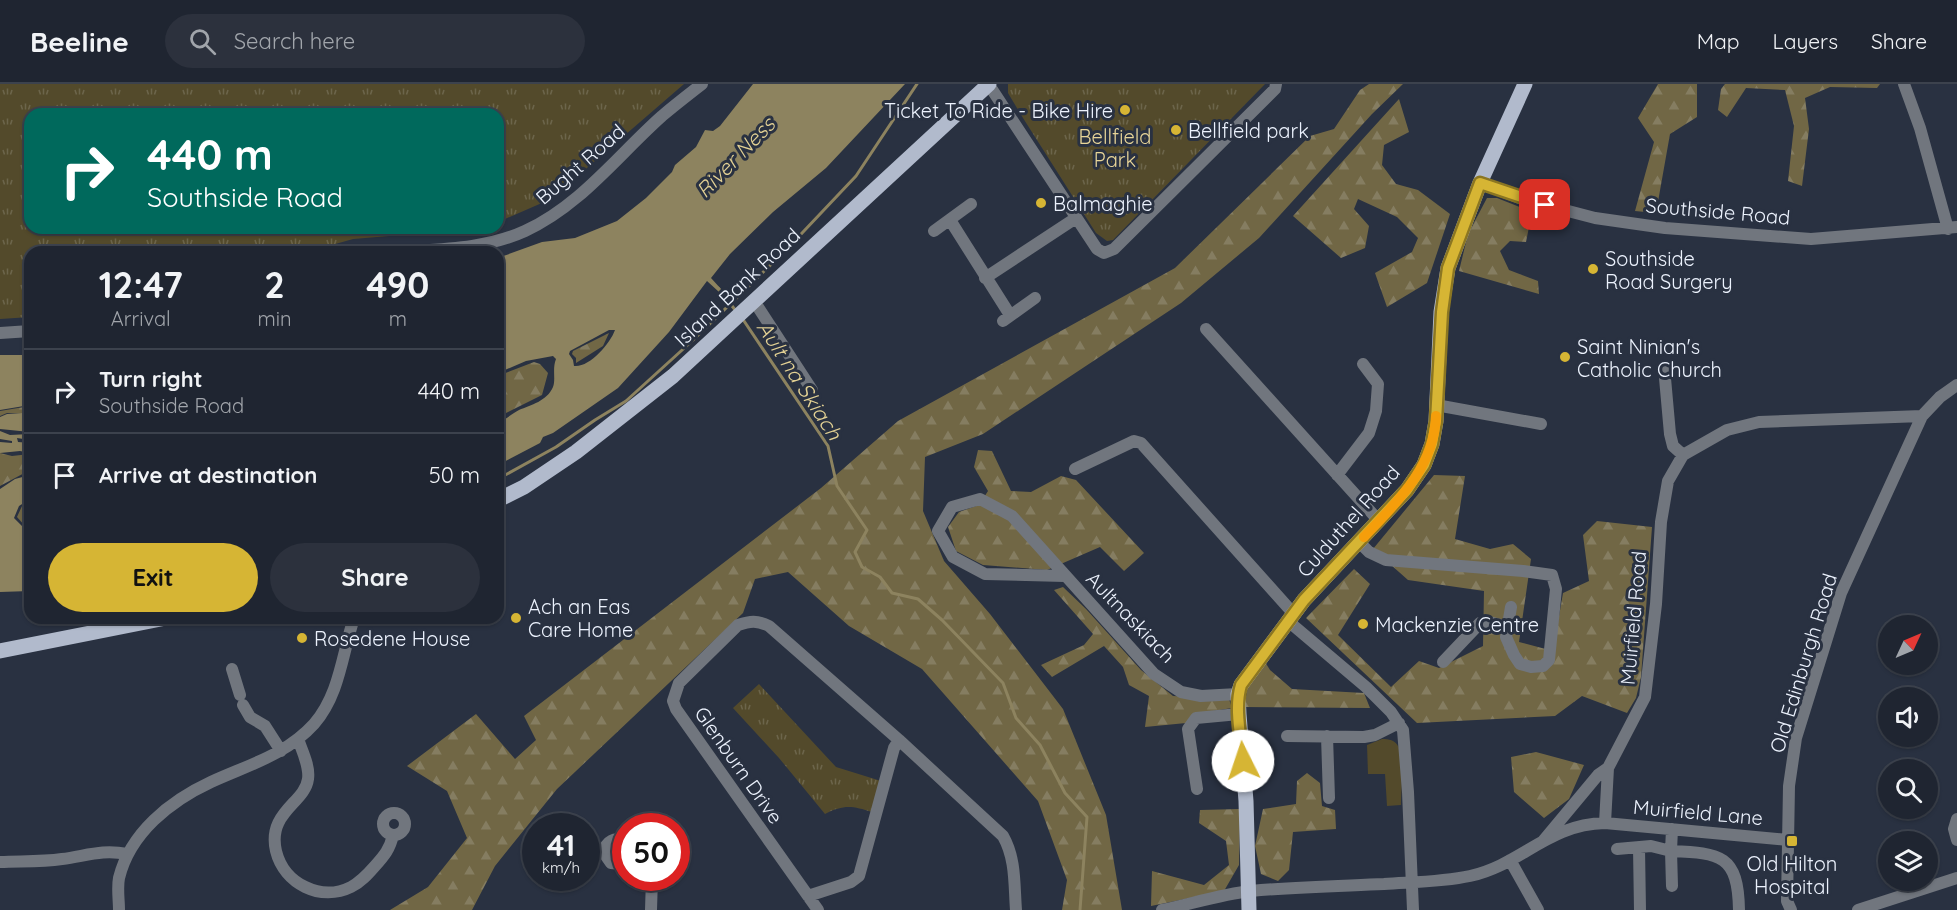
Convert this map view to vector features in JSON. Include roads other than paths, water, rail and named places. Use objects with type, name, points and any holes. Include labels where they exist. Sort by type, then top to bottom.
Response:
[{"type":"main road","name":"Island Bank Road","points":[[504,497],[524,488],[583,447],[673,376],[989,84]]},
{"type":"main road","name":"Culduthel Road","points":[[1238,694],[1247,674],[1291,617],[1407,490],[1424,465],[1432,444],[1442,312],[1448,268],[1480,183],[1525,84]]},
{"type":"main road","points":[[0,651],[136,624]]},
{"type":"main road","points":[[1238,694],[1246,801],[1249,910]]},
{"type":"street","name":"Bught Road","points":[[464,246],[524,232],[545,220],[579,196],[663,115],[702,84]]},
{"type":"street","points":[[989,84],[1097,249],[1104,253],[1114,249],[1275,89],[1275,84]]},
{"type":"street","points":[[1904,84],[1952,228]]},
{"type":"street","name":"Southside Road","points":[[1480,183],[1522,199],[1595,218],[1665,228],[1811,239],[1952,228]]},
{"type":"street","points":[[934,231],[971,204]]},
{"type":"street","points":[[985,278],[1076,218]]},
{"type":"street","points":[[950,220],[1006,318],[1035,298]]},
{"type":"street","points":[[745,309],[812,390]]},
{"type":"street","points":[[1206,329],[1379,521]]},
{"type":"street","points":[[0,333],[24,331]]},
{"type":"street","points":[[1337,475],[1369,433],[1376,411],[1378,384],[1363,364]]},
{"type":"street","points":[[1664,367],[1670,434],[1674,446],[1683,455],[1727,430],[1759,422],[1922,416]]},
{"type":"street","name":"Old Edinburgh Road","points":[[1791,910],[1787,901],[1789,786],[1796,738],[1841,593],[1922,416],[1940,397],[1957,385]]},
{"type":"street","points":[[1436,405],[1541,424]]},
{"type":"street","points":[[1075,469],[1134,441],[1141,443],[1291,617],[1366,687],[1400,723],[1405,741],[1413,910]]},
{"type":"street","name":"Muirfield Road","points":[[1162,910],[1248,891],[1456,879],[1474,875],[1510,860],[1543,841],[1598,775],[1608,768],[1645,697],[1656,604],[1661,522],[1668,481],[1683,455]]},
{"type":"street","name":"Aultnaskiach","points":[[1065,576],[985,574],[953,557],[938,531],[952,507],[980,499],[1012,516],[1154,674],[1181,692],[1201,696],[1238,694]]},
{"type":"street","points":[[1359,542],[1369,552],[1386,560],[1552,575],[1556,589],[1549,660],[1543,666],[1531,667],[1520,664],[1508,645],[1506,637],[1510,608]]},
{"type":"street","name":"Glenburn Drive","points":[[818,910],[676,710],[672,700],[679,683],[738,625],[748,621],[759,621],[769,626],[1003,836],[1010,849],[1013,863],[1016,910]]},
{"type":"street","points":[[1443,662],[1480,623],[1489,622],[1508,627]]},
{"type":"street","points":[[119,910],[119,880],[127,854],[146,828],[184,796],[281,751],[314,724],[334,693],[352,624]]},
{"type":"street","points":[[232,669],[249,717],[265,726],[281,751]]},
{"type":"street","points":[[1197,789],[1188,729],[1196,718],[1239,714]]},
{"type":"street","points":[[1287,736],[1375,735],[1400,723]]},
{"type":"street","points":[[1327,736],[1329,798]]},
{"type":"street","points":[[298,739],[306,762],[308,778],[303,791],[282,814],[275,840],[276,851],[283,867],[293,880],[320,893],[331,893],[350,888],[360,882],[388,852],[393,835]]},
{"type":"street","points":[[808,896],[851,882],[859,876],[898,740]]},
{"type":"street","name":"Muirfield Lane","points":[[1605,823],[1608,768]]},
{"type":"street","points":[[1957,819],[1954,829],[1957,840]]},
{"type":"street","name":"Muirfield Lane","points":[[1543,841],[1576,826],[1605,823],[1788,840]]},
{"type":"street","points":[[1672,829],[1672,886]]},
{"type":"street","points":[[612,840],[606,845],[604,853],[612,863]]},
{"type":"street","points":[[1617,849],[1651,846],[1671,851],[1713,855],[1728,864],[1737,877],[1740,910]]},
{"type":"street","points":[[1639,848],[1640,910]]},
{"type":"street","points":[[0,862],[64,859],[101,851],[127,854]]},
{"type":"street","points":[[1510,860],[1538,910]]},
{"type":"street","points":[[1858,910],[1957,878]]},
{"type":"street","points":[[651,910],[652,891]]},
{"type":"water","name":"River Ness","points":[[753,84],[905,84],[826,168],[773,212],[730,254],[711,278],[721,289],[719,292],[707,281],[669,332],[618,388],[553,433],[543,437],[540,443],[504,462],[504,420],[547,396],[554,384],[556,359],[553,356],[526,361],[504,370],[504,256],[542,242],[575,238],[617,221],[646,198],[672,172],[675,165],[696,147],[705,130],[713,131],[720,126]],"holes":[[[609,330],[615,330],[609,342],[592,359],[580,366],[574,366],[570,351]]]},
{"type":"water","points":[[0,355],[24,355],[24,406],[0,410]]},
{"type":"water","points":[[24,413],[24,431],[0,429],[0,417],[7,414]]},
{"type":"water","points":[[0,431],[10,435],[24,434],[24,439],[17,438],[18,442],[24,442],[24,452],[0,453],[0,442],[12,443],[12,441],[0,439]]},
{"type":"water","points":[[24,477],[24,503],[19,506],[14,518],[24,528],[24,591],[0,592],[0,489],[15,479]]},
{"type":"waterway","name":"Ault na Skiach","points":[[504,476],[556,447],[626,401],[692,341],[786,250],[856,176],[917,84]]},
{"type":"waterway","name":"Ault na Skiach","points":[[718,288],[736,311]]},
{"type":"waterway","name":"Ault na Skiach","points":[[742,318],[828,446],[837,486],[867,530],[855,552],[862,567],[880,577],[892,593],[918,599],[942,620],[1003,683],[1016,718],[1040,745],[1065,793],[1087,817],[1080,910]]},
{"type":"place","name":"Ticket To Ride - Bike Hire","points":[[1125,110]]},
{"type":"place","name":"Bellfield park","points":[[1176,130]]},
{"type":"place","name":"Balmaghie","points":[[1041,203]]},
{"type":"place","name":"Southside Road Surgery","points":[[1593,269]]},
{"type":"place","name":"Saint Ninian's Catholic Church","points":[[1565,357]]},
{"type":"place","name":"Ach an Eas Care Home","points":[[516,618]]},
{"type":"place","name":"Mackenzie Centre","points":[[1363,624]]},
{"type":"place","name":"Rosedene House","points":[[302,638]]},
{"type":"place","name":"Old Hilton Hospital","points":[[1792,841]]},
{"type":"park label","name":"Bellfield Park","points":[[1115,148]]}]
